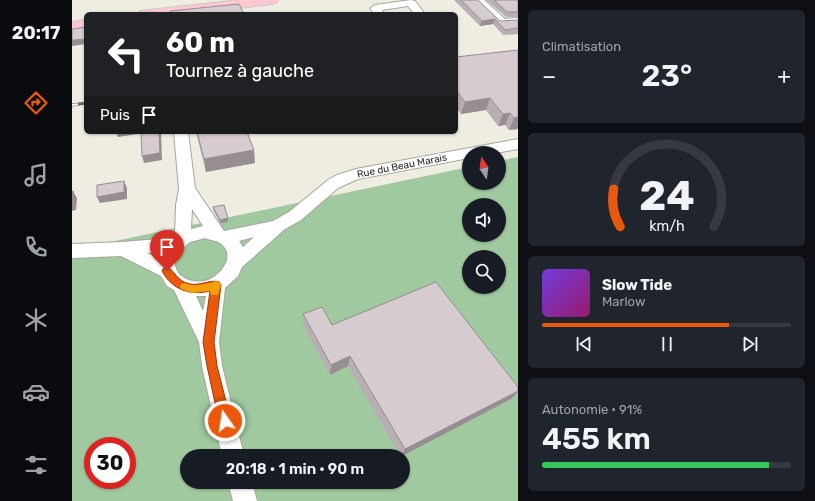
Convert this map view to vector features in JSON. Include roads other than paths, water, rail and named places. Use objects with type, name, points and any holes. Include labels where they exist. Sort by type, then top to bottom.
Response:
[{"type":"main road","points":[[160,9],[242,0]]},
{"type":"main road","points":[[160,9],[271,0]]},
{"type":"main road","points":[[72,22],[84,20]]},
{"type":"main road","points":[[72,26],[84,24]]},
{"type":"street","points":[[478,0],[502,23],[518,21]]},
{"type":"street","points":[[378,12],[375,8],[402,2],[411,3],[418,12]]},
{"type":"street","points":[[181,134],[187,190],[179,241],[167,257],[167,271],[172,279],[180,285],[192,289],[204,288],[216,285],[226,279],[234,270],[238,261],[237,252],[233,244],[221,235],[187,190]]},
{"type":"street","name":"Rue du Beau Marais","points":[[506,146],[518,144]]},
{"type":"street","name":"Rue du Beau Marais","points":[[238,261],[279,225],[295,216],[342,179],[356,174],[462,154]]},
{"type":"street","name":"Rue du Beau Marais","points":[[221,235],[279,225]]},
{"type":"street","points":[[72,251],[122,249],[179,241],[194,233],[205,232],[221,235]]},
{"type":"street","points":[[122,249],[167,271]]},
{"type":"street","points":[[180,285],[209,342]]},
{"type":"street","points":[[216,285],[209,342],[212,366],[231,449]]},
{"type":"street","points":[[242,489],[245,501]]},
{"type":"railway","points":[[72,105],[84,103]]}]
